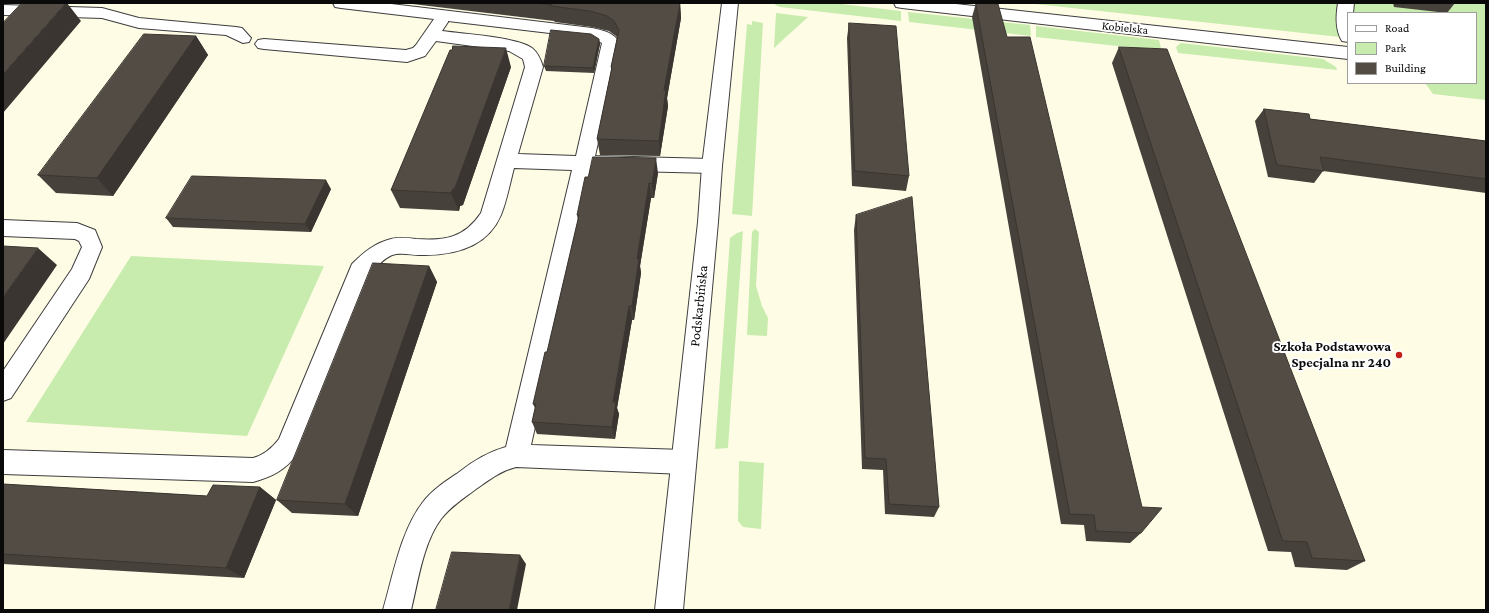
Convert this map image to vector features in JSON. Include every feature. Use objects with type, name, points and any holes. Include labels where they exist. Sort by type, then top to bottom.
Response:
[{"type":"street","points":[[3,9],[7,3]]},
{"type":"street","points":[[341,3],[448,9],[592,33],[600,35],[608,40],[611,45],[516,456]]},
{"type":"street","name":"Podskarbińska","points":[[669,610],[708,222],[712,166],[730,3]]},
{"type":"street","name":"Kobielska","points":[[902,3],[1347,53]]},
{"type":"street","points":[[1346,3],[1344,17],[1347,32]]},
{"type":"street","points":[[3,9],[102,13],[139,23],[226,30],[236,32],[243,38]]},
{"type":"street","points":[[264,44],[406,56],[419,52],[432,35],[448,9]]},
{"type":"street","points":[[3,462],[253,470],[274,463],[280,458],[288,446],[360,270],[371,259],[387,248],[406,246],[443,247],[469,240],[478,233],[490,215],[534,67],[534,60],[524,50],[512,46],[432,35]]},
{"type":"street","points":[[507,161],[712,166]]},
{"type":"street","points":[[3,228],[77,231],[88,236],[92,247],[81,273],[3,391]]},
{"type":"street","points":[[397,610],[421,531],[427,518],[433,509],[486,466],[498,460],[516,456],[684,462]]},
{"type":"green space","points":[[776,3],[833,3],[901,11],[901,21],[780,7],[775,5]]},
{"type":"green space","points":[[1026,3],[1486,3],[1486,100],[1433,94],[1426,84],[1477,84],[1477,12],[1347,12],[1340,37]]},
{"type":"green space","points":[[908,12],[1030,25],[1031,36],[909,22]]},
{"type":"green space","points":[[776,13],[808,17],[774,48]]},
{"type":"green space","points":[[752,21],[763,23],[752,216],[732,214],[747,24],[752,25]]},
{"type":"green space","points":[[1036,26],[1159,40],[1161,48],[1153,50],[1036,37]]},
{"type":"green space","points":[[1181,43],[1323,59],[1336,67],[1337,70],[1178,53],[1176,47]]},
{"type":"green space","points":[[755,229],[759,232],[756,286],[762,306],[768,318],[767,336],[747,335],[752,232]]},
{"type":"green space","points":[[743,231],[728,448],[715,449],[730,238]]},
{"type":"green space","points":[[131,256],[324,266],[247,436],[26,422]]},
{"type":"green space","points":[[739,461],[764,463],[761,529],[743,527],[738,521]]},
{"type":"building","points":[[22,3],[66,3],[3,74],[3,23]]},
{"type":"building","points":[[532,3],[680,3],[664,90],[666,90],[659,141],[597,139],[619,30],[614,21],[607,16],[590,11]]},
{"type":"building","points":[[976,3],[998,4],[1007,37],[1030,37],[1142,507],[1162,508],[1141,533],[1096,531],[1094,515],[1070,514]]},
{"type":"building","points":[[849,23],[896,26],[909,176],[855,171]]},
{"type":"building","points":[[551,30],[591,34],[599,39],[593,68],[544,66]]},
{"type":"building","points":[[144,34],[196,36],[97,178],[38,175]]},
{"type":"building","points":[[453,46],[506,48],[455,188],[451,193],[391,190],[450,50],[452,50]]},
{"type":"building","points":[[1119,47],[1167,49],[1365,561],[1312,558],[1307,542],[1283,541]]},
{"type":"building","points":[[1264,109],[1309,114],[1310,119],[1486,141],[1486,179],[1320,157],[1324,171],[1277,165]]},
{"type":"building","points":[[593,157],[656,158],[652,184],[649,183],[637,259],[639,259],[632,306],[629,306],[613,402],[616,402],[612,427],[532,422],[536,404],[533,404],[545,352],[547,352],[579,215],[577,215],[585,177],[588,177]]},
{"type":"building","points":[[192,176],[326,180],[305,224],[166,218]]},
{"type":"building","points":[[912,197],[939,507],[889,504],[886,459],[865,458],[856,215]]},
{"type":"building","points":[[3,246],[38,248],[3,297]]},
{"type":"building","points":[[373,263],[429,266],[345,504],[277,500]]},
{"type":"building","points":[[3,484],[207,496],[213,485],[260,487],[226,568],[3,554]]},
{"type":"building","points":[[452,552],[520,555],[509,610],[436,610]]},
{"type":"place","name":"Szkoła Podstawowa Specjalna nr 240","points":[[1399,355]]}]
